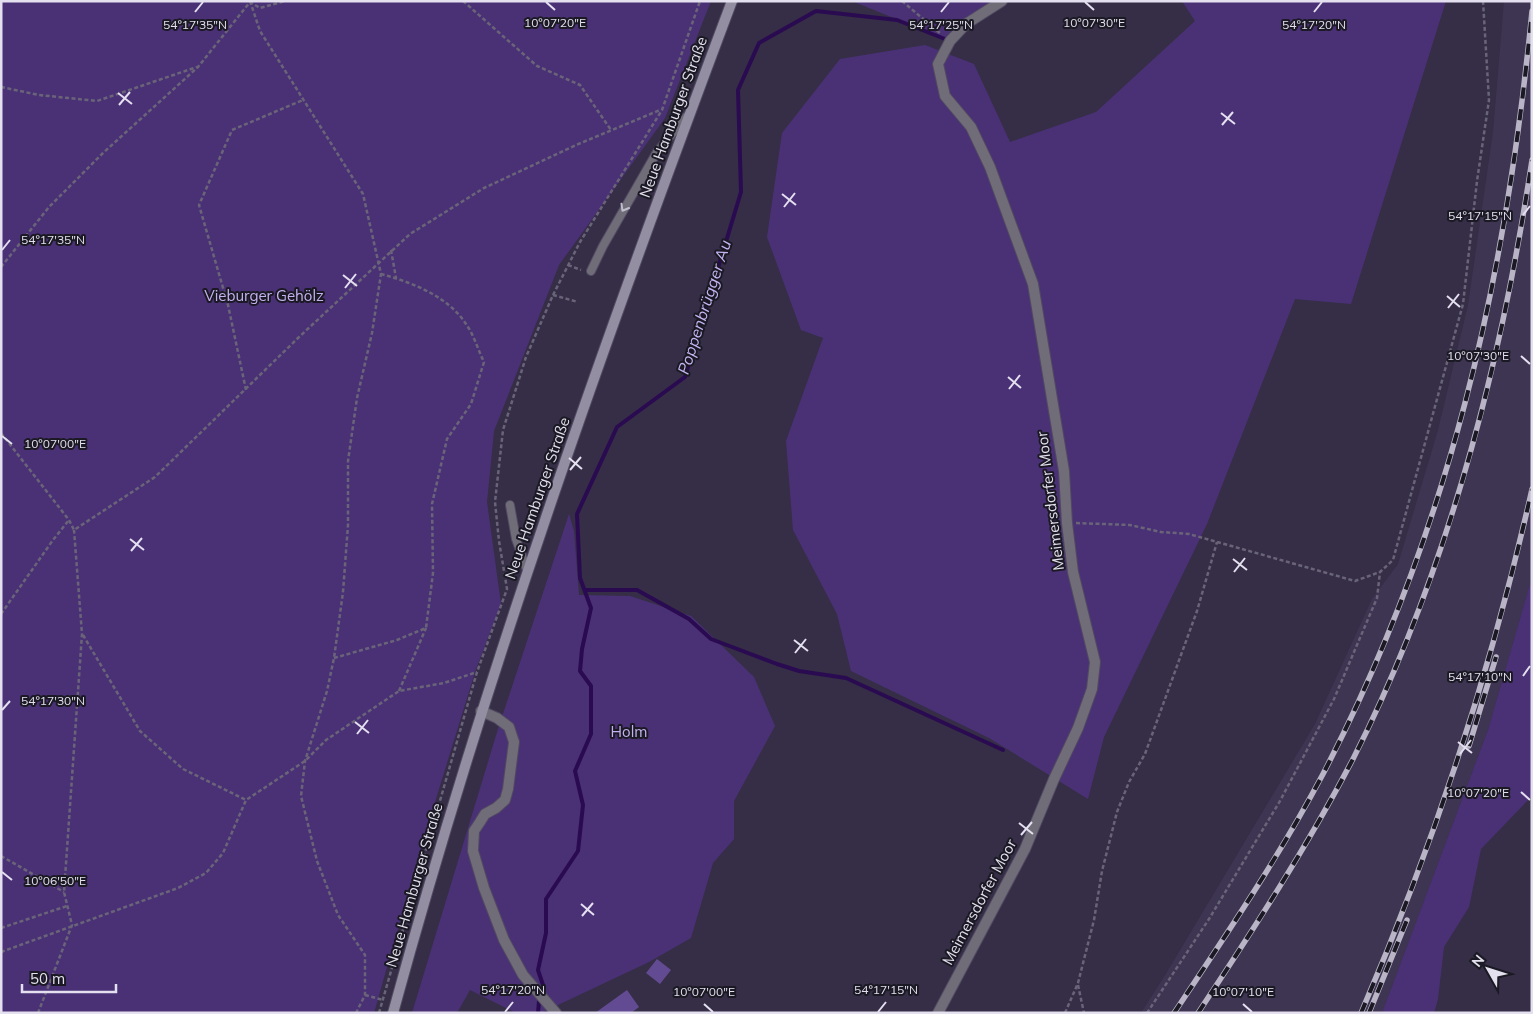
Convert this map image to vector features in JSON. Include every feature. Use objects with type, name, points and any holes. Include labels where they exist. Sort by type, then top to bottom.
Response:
[{"type":"main road","name":"Neue Hamburger Straße","points":[[393,1013],[435,861],[527,570],[691,110],[732,1]]},
{"type":"street","name":"Meimersdorfer Moor","points":[[938,1013],[1025,849],[1054,779],[1078,728],[1092,690],[1095,662],[1073,572],[1067,523],[1064,470],[1033,284],[986,159],[971,127],[945,96],[938,64],[950,41],[966,24],[1002,1]]},
{"type":"street","points":[[481,711],[497,718],[509,727],[514,742],[505,800],[486,814],[480,822],[474,832],[474,851],[484,888],[504,940],[523,975],[556,1013]]},
{"type":"lane","points":[[592,271],[608,238],[657,152],[691,110]]},
{"type":"lane","points":[[510,506],[516,539],[527,570]]},
{"type":"path","points":[[250,2],[260,8],[285,1]]},
{"type":"path","points":[[463,1],[537,66],[580,85],[611,130]]},
{"type":"path","points":[[379,1013],[477,672],[507,589],[495,502],[503,430],[526,357],[553,295],[580,242],[662,110],[700,1]]},
{"type":"path","points":[[902,1],[950,41]]},
{"type":"path","points":[[1067,523],[1130,525],[1161,532],[1189,534],[1355,581],[1380,572],[1393,560],[1463,304],[1477,181],[1489,100],[1482,1]]},
{"type":"path","points":[[1,267],[50,207],[76,180],[198,67],[250,2]]},
{"type":"path","points":[[250,2],[260,31],[363,194],[381,274],[348,461],[348,525],[343,592],[334,658],[327,691],[305,760],[301,796],[317,861],[338,915],[365,955],[365,995],[356,1013]]},
{"type":"path","points":[[1,87],[39,95],[97,101],[198,67]]},
{"type":"path","points":[[246,390],[228,305],[199,205],[232,130],[303,100]]},
{"type":"path","points":[[74,530],[155,477],[298,338],[410,234],[484,188],[611,130],[662,110]]},
{"type":"path","points":[[391,250],[396,278]]},
{"type":"path","points":[[568,265],[583,271]]},
{"type":"path","points":[[381,274],[396,278],[443,300],[466,323],[484,362],[470,404],[447,440],[432,504],[433,573],[426,628],[398,691]]},
{"type":"path","points":[[553,295],[578,302]]},
{"type":"path","points":[[1,433],[69,520],[74,530],[82,634],[64,892],[72,925],[38,1013]]},
{"type":"path","points":[[1,614],[69,520]]},
{"type":"path","points":[[1065,1013],[1078,983],[1094,920],[1102,871],[1117,812],[1129,782],[1145,754],[1197,611],[1217,542]]},
{"type":"path","points":[[1147,1013],[1209,918],[1284,792],[1334,699],[1377,598],[1380,572]]},
{"type":"path","points":[[334,658],[397,640],[426,628]]},
{"type":"path","points":[[82,634],[140,731],[183,769],[246,800]]},
{"type":"path","points":[[1,952],[178,888],[206,873],[223,853],[246,800],[305,760],[326,740],[398,691],[444,683],[477,672]]},
{"type":"path","points":[[1,856],[64,892]]},
{"type":"path","points":[[1,928],[67,906]]},
{"type":"path","points":[[1078,983],[1084,1013]]},
{"type":"path","points":[[365,995],[383,1000]]},
{"type":"shaded area","points":[[1504,1],[1532,1],[1532,577],[1488,730],[1382,1013],[1141,1013],[1315,724],[1372,599],[1398,564],[1438,430],[1468,305],[1493,132]]},
{"type":"green space","name":"Vieburger Gehölz","points":[[1,1],[711,1],[665,118],[559,265],[494,431],[487,502],[501,604],[476,669],[419,854],[374,1013],[1,1013]]},
{"type":"green space","points":[[852,1],[1002,1],[950,41]]},
{"type":"green space","points":[[1182,1],[1446,1],[1351,304],[1295,299],[1207,524],[1104,737],[1088,799],[989,738],[851,671],[837,614],[793,530],[786,441],[823,338],[801,330],[767,237],[782,133],[840,59],[925,45],[974,64],[1010,142],[1096,112],[1195,21]]},
{"type":"green space","name":"Holm","points":[[569,514],[574,531],[579,595],[630,596],[691,616],[754,677],[775,726],[734,801],[734,839],[713,863],[691,938],[649,962],[541,1013],[516,1013],[470,990],[457,1013],[412,1013],[498,729]]},
{"type":"green space","points":[[1532,577],[1532,796],[1481,849],[1469,907],[1444,947],[1438,999],[1434,1013],[1382,1013],[1488,730]]},
{"type":"building","points":[[657,959],[671,970],[660,984],[646,973]]},
{"type":"building","points":[[627,990],[639,1007],[631,1013],[595,1013]]},
{"type":"waterway","name":"Poppenbrügger Au","points":[[544,988],[538,970],[546,933],[546,899],[578,851],[583,805],[575,771],[591,734],[591,686],[580,671],[582,649],[591,608],[580,578],[577,514],[617,427],[685,377],[741,192],[738,90],[759,43],[816,11],[897,20],[950,41]]},
{"type":"waterway","points":[[585,590],[637,590],[689,619],[711,639],[799,671],[846,678],[1003,750]]},
{"type":"waterway","name":"Poppenbrügger Au","points":[[538,1013],[539,1001]]},
{"type":"railway","points":[[1174,1013],[1252,895],[1323,774],[1367,683],[1405,591],[1438,497],[1465,403],[1488,307],[1506,210],[1521,111],[1532,11]]},
{"type":"railway","points":[[1198,1013],[1279,888],[1335,792],[1387,688],[1417,615],[1443,542],[1487,391],[1504,314],[1532,160]]},
{"type":"railway","points":[[1361,1013],[1413,885],[1459,755],[1499,623],[1532,489]]},
{"type":"railway","points":[[1469,746],[1496,657]]},
{"type":"railway","points":[[1369,1013],[1407,920]]}]
